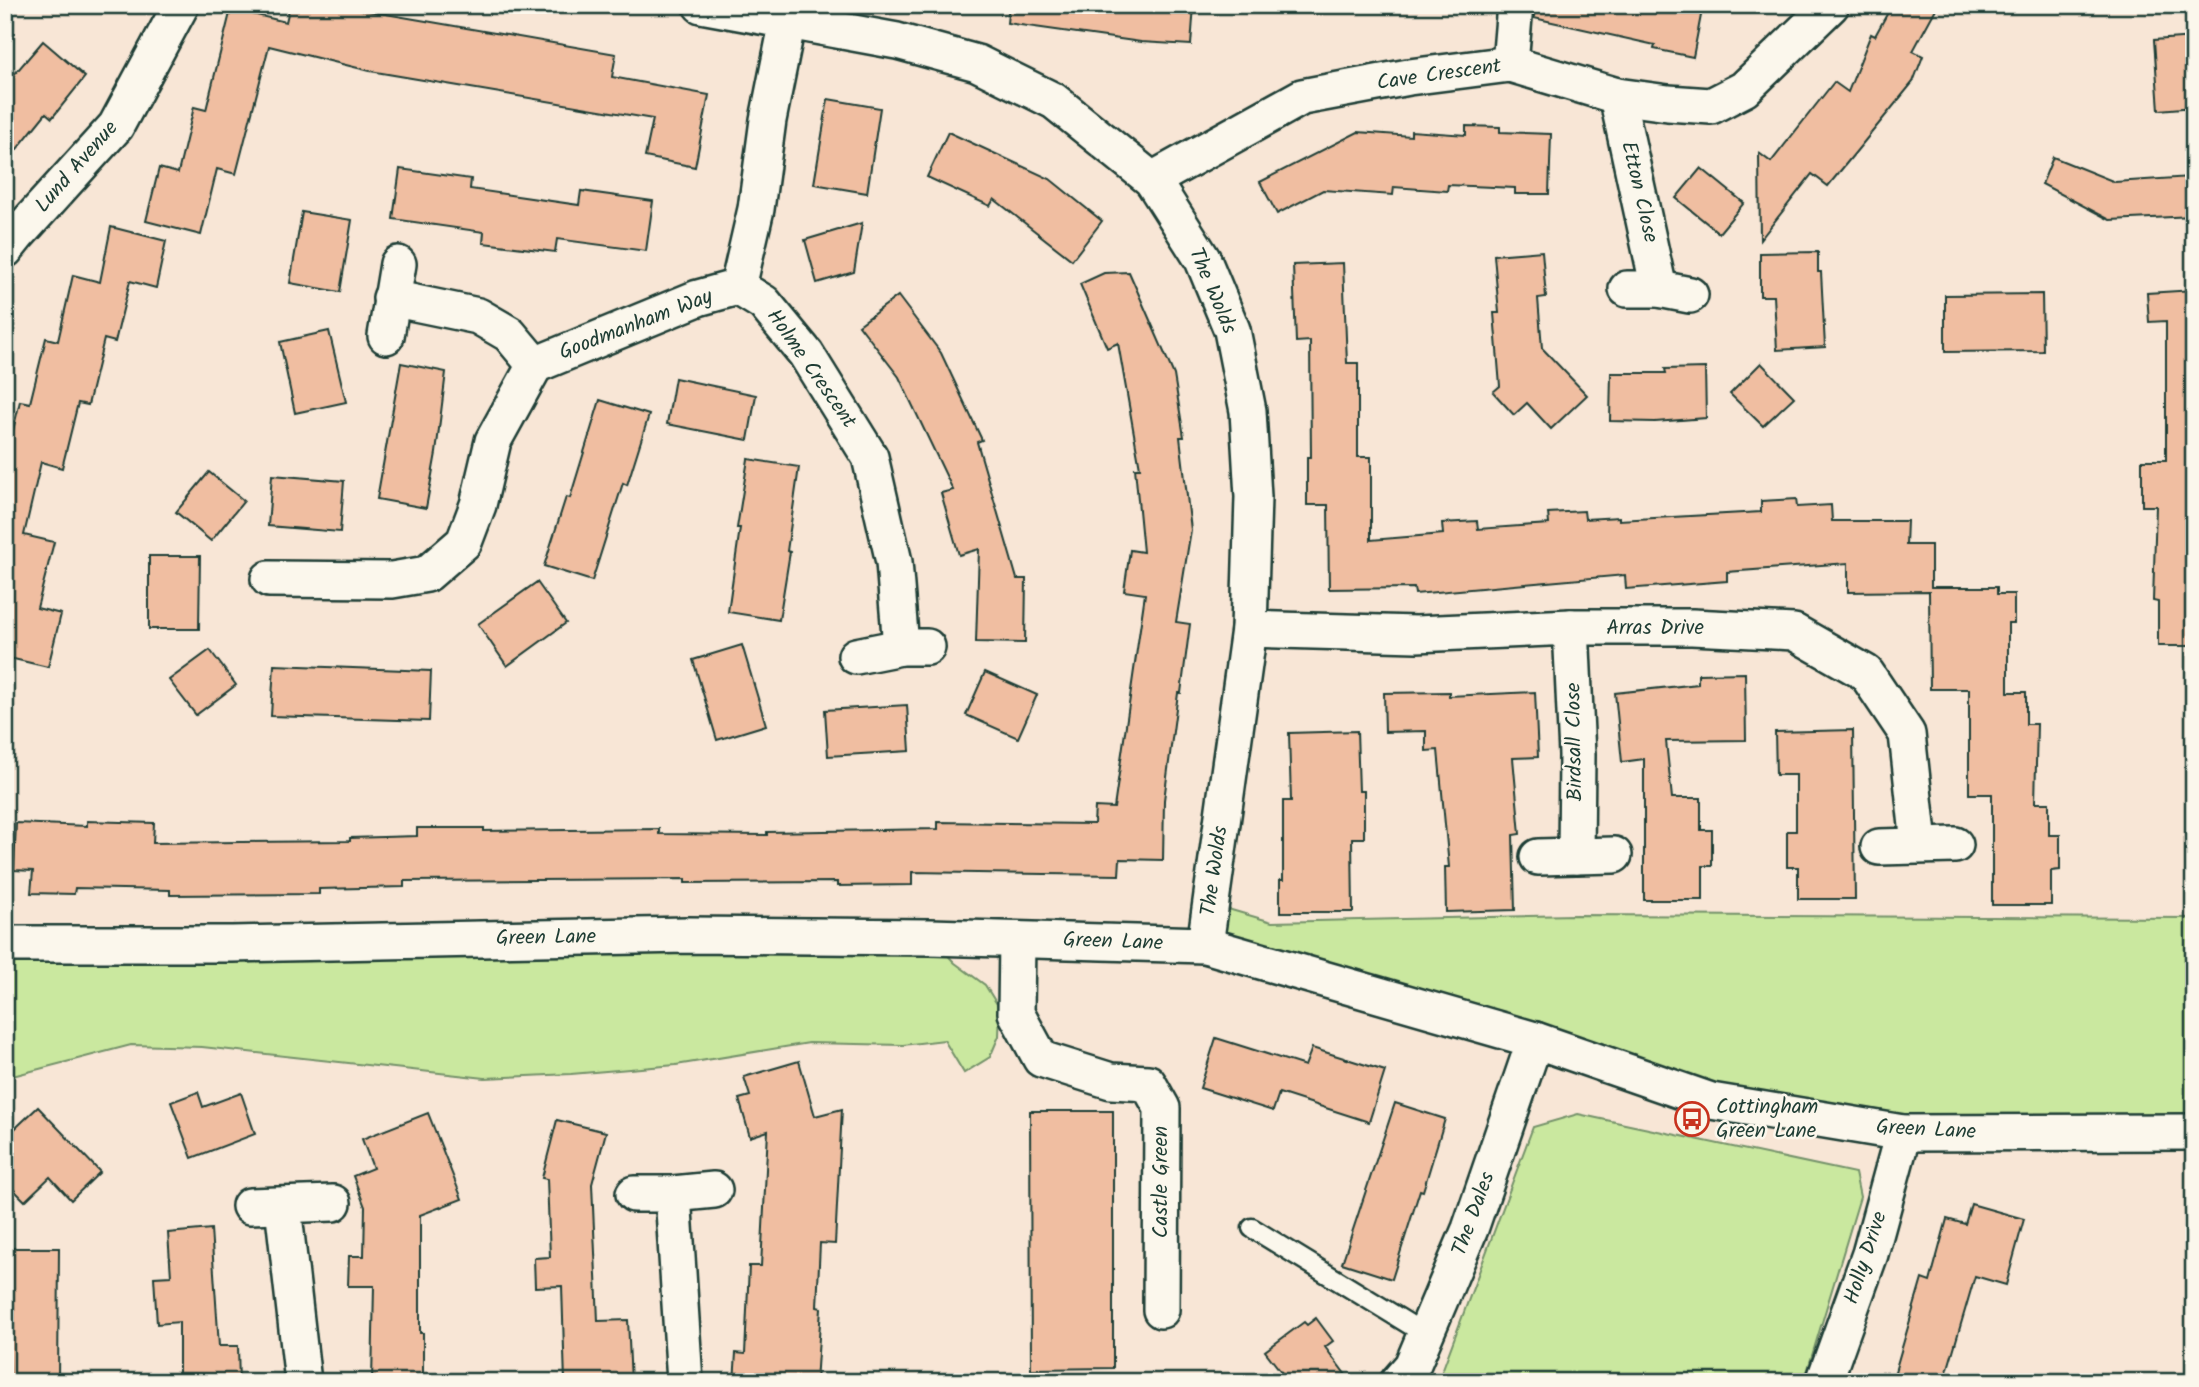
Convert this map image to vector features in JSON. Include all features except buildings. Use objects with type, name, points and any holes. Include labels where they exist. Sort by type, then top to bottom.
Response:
[{"type":"street","name":"Lund Avenue","points":[[5,250],[116,126],[181,5]]},
{"type":"street","name":"The Wolds","points":[[701,5],[897,41],[977,63],[1054,101],[1152,180],[1203,260],[1232,330],[1248,411],[1254,497],[1249,629],[1205,945]]},
{"type":"street","points":[[1510,64],[1515,5]]},
{"type":"street","name":"Cave Crescent","points":[[1152,180],[1302,97],[1409,77],[1510,64],[1617,96],[1711,106],[1744,89],[1831,5]]},
{"type":"street","points":[[738,287],[756,209],[768,120],[788,20]]},
{"type":"street","name":"Etton Close","points":[[1617,96],[1659,291]]},
{"type":"street","points":[[386,336],[398,264]]},
{"type":"street","name":"Goodmanham Way","points":[[269,579],[305,595],[428,575],[464,542],[478,505],[493,441],[535,365],[687,303],[738,287]]},
{"type":"street","name":"Holme Crescent","points":[[738,287],[764,303],[806,354],[870,457],[914,647],[856,656]]},
{"type":"street","name":"Goodmanham Way","points":[[391,298],[478,316],[509,334],[535,365]]},
{"type":"street","name":"Arras Drive","points":[[1249,629],[1416,634],[1571,627],[1692,627],[1794,632],[1866,673],[1907,734],[1919,844]]},
{"type":"street","name":"Birdsall Close","points":[[1571,627],[1577,755],[1576,856]]},
{"type":"street","points":[[1879,846],[1955,845]]},
{"type":"street","points":[[1538,858],[1614,855]]},
{"type":"street","name":"Green Lane","points":[[5,944],[246,944],[687,935],[930,937],[1205,945],[1535,1040],[1711,1101],[1903,1133],[2194,1132]]},
{"type":"street","name":"Castle Green","points":[[1017,940],[1016,1013],[1041,1059],[1111,1081],[1148,1083],[1162,1108],[1161,1310]]},
{"type":"street","name":"The Dales","points":[[1398,1382],[1412,1366],[1470,1229],[1535,1040]]},
{"type":"street","name":"Holly Drive","points":[[1824,1382],[1870,1254],[1903,1133]]},
{"type":"street","points":[[634,1194],[714,1190]]},
{"type":"street","points":[[673,1194],[685,1382]]},
{"type":"street","points":[[303,1382],[267,1206],[333,1203]]},
{"type":"lane","points":[[1252,1228],[1425,1334]]},
{"type":"green space","points":[[1211,904],[1272,922],[1575,915],[2194,918],[2194,1132],[1903,1133],[1711,1101],[1205,945]]},
{"type":"green space","points":[[930,937],[955,963],[985,985],[1000,1009],[999,1036],[990,1057],[964,1073],[944,1040],[903,1045],[809,1043],[676,1065],[485,1078],[202,1047],[131,1045],[5,1078],[5,944]]},
{"type":"green space","points":[[1578,1114],[1855,1173],[1860,1197],[1804,1382],[1438,1382],[1533,1127]]},
{"type":"place","name":"Cottingham Green Lane","points":[[1692,1119]]}]
